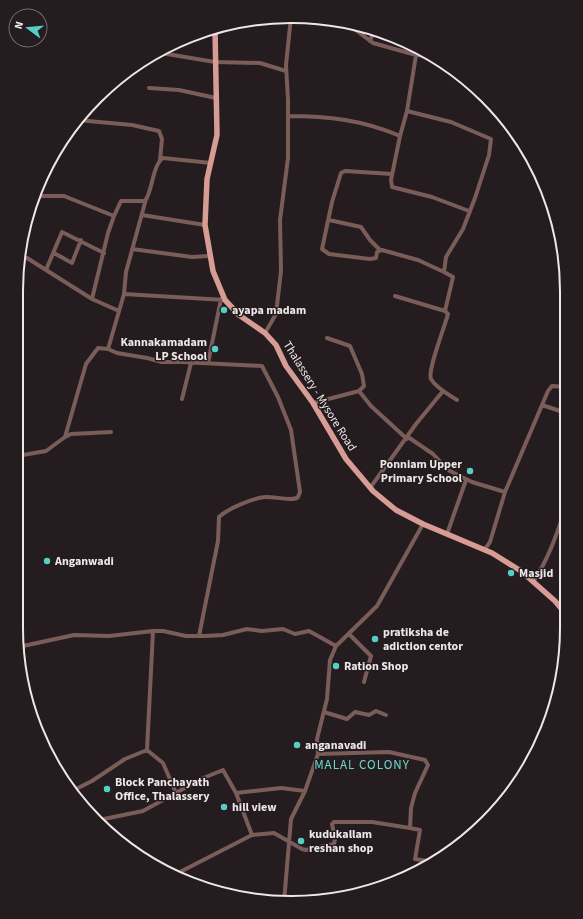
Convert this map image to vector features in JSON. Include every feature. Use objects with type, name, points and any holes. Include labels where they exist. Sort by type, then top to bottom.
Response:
[{"type":"main road","name":"Thalassery - Mysore Road","points":[[215,34],[217,135],[205,194],[205,226],[209,256],[223,300],[239,315],[265,333],[276,345],[286,366],[313,403],[346,459],[370,488],[396,510],[423,524],[485,549],[521,571],[560,608]]},
{"type":"street","points":[[265,333],[276,314],[281,271],[280,220],[288,158],[286,71],[290,23]]},
{"type":"street","points":[[354,30],[370,41],[416,55],[407,111],[400,136],[390,185],[392,188],[432,197],[469,211]]},
{"type":"street","points":[[370,41],[372,35]]},
{"type":"street","points":[[167,54],[215,62],[260,63],[286,71]]},
{"type":"street","points":[[149,88],[185,91],[216,98]]},
{"type":"street","points":[[407,111],[451,122],[491,139],[489,155],[463,229],[446,257],[444,272]]},
{"type":"street","points":[[288,116],[339,118],[366,123],[400,136]]},
{"type":"street","points":[[84,121],[132,125],[159,132],[162,139],[160,160],[146,199],[132,249],[126,272],[124,294],[108,349]]},
{"type":"street","points":[[160,160],[168,158],[211,163]]},
{"type":"street","points":[[380,250],[376,258],[338,256],[324,252],[323,245],[341,173],[345,171],[392,174]]},
{"type":"street","points":[[40,196],[64,196],[114,216]]},
{"type":"street","points":[[92,299],[108,233],[121,201],[142,202],[146,199]]},
{"type":"street","points":[[142,215],[205,226]]},
{"type":"street","points":[[329,220],[360,227],[380,250],[412,258],[453,277],[445,311],[448,314],[445,327],[429,374],[434,383],[457,400]]},
{"type":"street","points":[[46,270],[62,232],[81,240],[104,253]]},
{"type":"street","points":[[54,253],[72,263],[81,240]]},
{"type":"street","points":[[132,249],[192,257],[209,256]]},
{"type":"street","points":[[25,258],[92,299],[119,311]]},
{"type":"street","points":[[124,294],[223,300],[208,363]]},
{"type":"street","points":[[395,296],[445,311]]},
{"type":"street","points":[[313,403],[360,391],[364,386],[363,378],[350,346],[327,338]]},
{"type":"street","points":[[65,437],[86,364],[98,348],[162,362],[191,362],[250,366],[260,365],[263,367],[278,397],[291,430],[300,492],[296,499],[264,497],[231,509],[219,517],[218,542],[199,636]]},
{"type":"street","points":[[182,399],[191,362]]},
{"type":"street","points":[[485,549],[490,542],[505,492],[542,405],[552,386],[560,387]]},
{"type":"street","points":[[360,391],[371,406],[407,438],[433,454],[448,470],[466,480],[505,492]]},
{"type":"street","points":[[370,488],[443,391]]},
{"type":"street","points":[[542,405],[560,411]]},
{"type":"street","points":[[23,455],[46,451],[71,434],[111,432]]},
{"type":"street","points":[[447,534],[466,480]]},
{"type":"street","points":[[533,582],[542,569],[560,522]]},
{"type":"street","points":[[284,896],[288,841],[293,812],[305,791],[318,754],[317,739],[327,699],[330,660],[336,646],[377,606],[423,524]]},
{"type":"street","points":[[24,646],[74,635],[109,636],[163,631],[186,636],[223,636],[247,629],[262,631],[283,629],[295,634],[309,631],[336,646]]},
{"type":"street","points":[[147,750],[153,631]]},
{"type":"street","points":[[349,634],[371,656],[364,682]]},
{"type":"street","points":[[324,712],[347,719],[355,712],[369,715],[376,711],[386,715]]},
{"type":"street","points":[[76,789],[92,781],[125,759],[147,750]]},
{"type":"street","points":[[147,750],[163,763],[176,793]]},
{"type":"street","points":[[318,754],[389,752],[426,760],[428,765],[426,772],[414,793],[411,808],[410,828]]},
{"type":"street","points":[[104,819],[143,811],[223,770],[236,793],[252,836]]},
{"type":"street","points":[[236,793],[281,788],[305,791]]},
{"type":"street","points":[[180,872],[252,836],[274,833],[306,850],[332,844],[335,839],[332,824],[334,822],[372,822],[420,830],[415,859],[425,861]]},
{"type":"place","name":"ayapa madam","points":[[224,310]]},
{"type":"place","name":"Kannakamadam LP School","points":[[215,349]]},
{"type":"place","name":"Ponniam Upper Primary School","points":[[470,471]]},
{"type":"place","name":"Anganwadi","points":[[47,561]]},
{"type":"place","name":"Masjid","points":[[511,573]]},
{"type":"place","name":"pratiksha de adiction centor","points":[[375,639]]},
{"type":"place","name":"Ration Shop","points":[[336,666]]},
{"type":"place","name":"anganavadi","points":[[297,745]]},
{"type":"place","name":"Block Panchayath Office, Thalassery","points":[[107,789]]},
{"type":"place","name":"hill view","points":[[224,807]]},
{"type":"place","name":"kudukallam reshan shop","points":[[301,841]]},
{"type":"district","name":"MALAL COLONY","points":[[362,764]]}]
